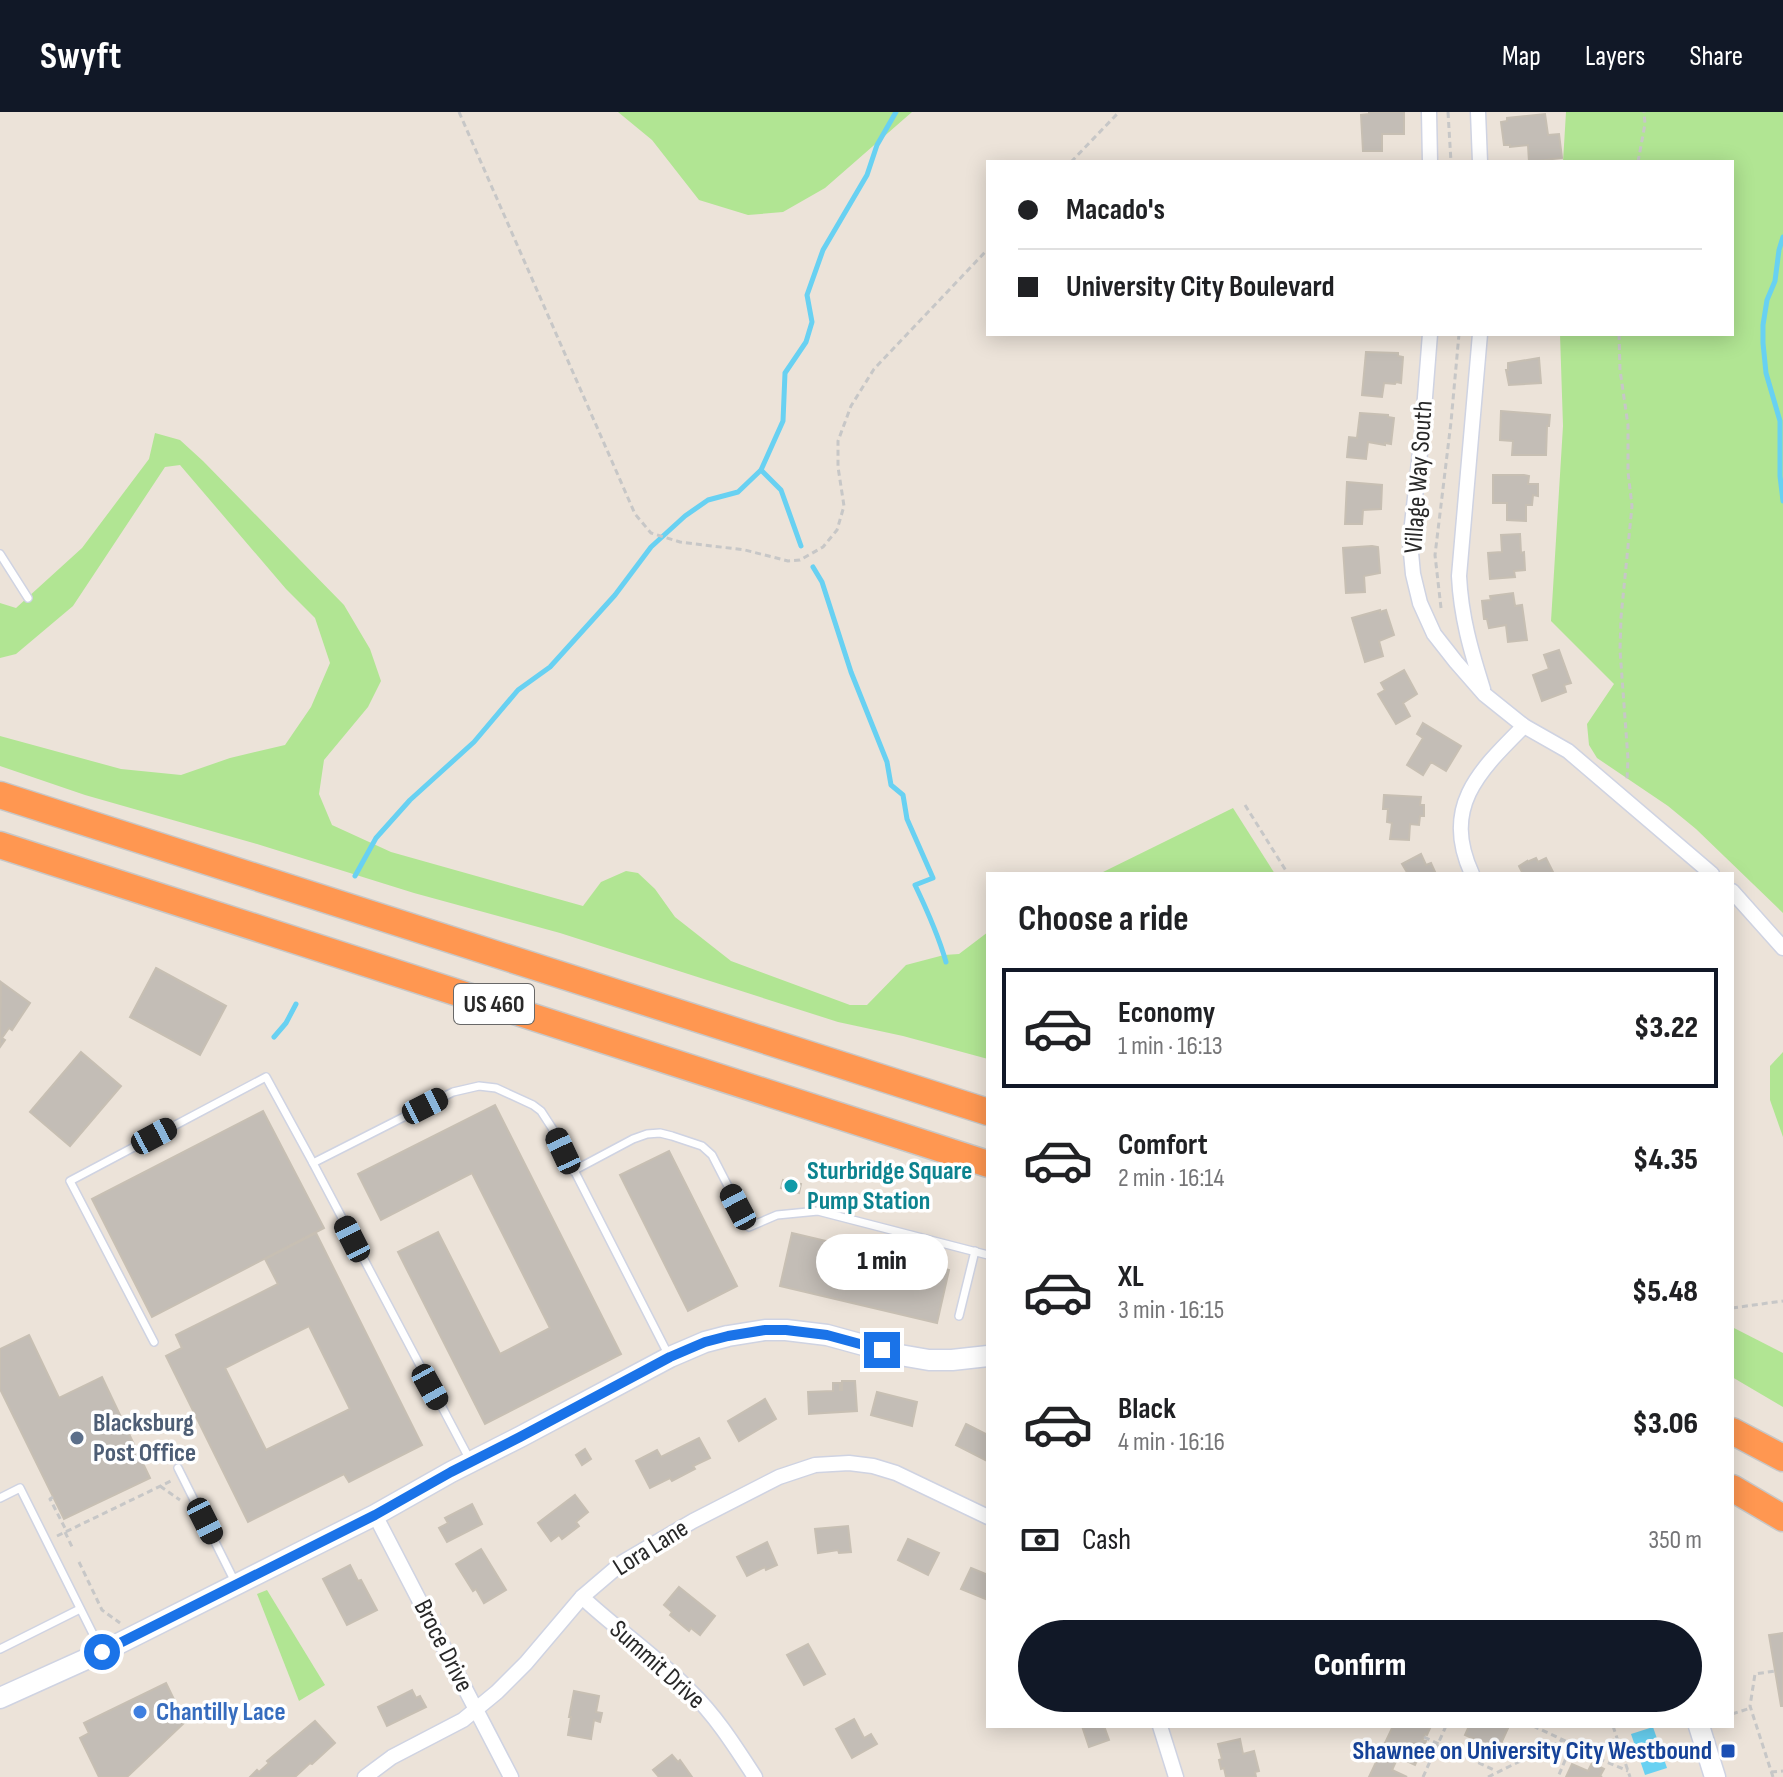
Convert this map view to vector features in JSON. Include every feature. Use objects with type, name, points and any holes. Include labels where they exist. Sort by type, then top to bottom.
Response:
[{"type":"highway","name":"US 460","points":[[0,795],[986,1111]]},
{"type":"highway","name":"US 460","points":[[0,845],[986,1163]]},
{"type":"highway","points":[[1734,1432],[1783,1458]]},
{"type":"highway","points":[[1734,1489],[1783,1518]]},
{"type":"main road","points":[[0,1705],[10,1695],[375,1515],[670,1357],[705,1342],[765,1330],[798,1331],[929,1360],[986,1356]]},
{"type":"main road","points":[[1700,1728],[1715,1777]]},
{"type":"street","points":[[1429,112],[1430,160]]},
{"type":"street","points":[[1478,112],[1480,160]]},
{"type":"street","name":"Village Way South","points":[[1430,336],[1410,542],[1420,603],[1434,634],[1484,694],[1524,726],[1568,751],[1710,872]]},
{"type":"street","name":"Village Way South","points":[[1480,336],[1459,576],[1468,643],[1484,694]]},
{"type":"street","points":[[1471,872],[1465,860],[1461,834],[1467,796],[1482,768],[1524,726]]},
{"type":"street","points":[[1734,893],[1783,948]]},
{"type":"street","name":"Lora Lane","points":[[365,1777],[392,1757],[476,1710],[526,1663],[582,1597],[623,1562],[693,1521],[779,1477],[815,1465],[849,1463],[873,1466],[896,1473],[986,1516]]},
{"type":"street","name":"Broce Drive","points":[[375,1515],[511,1777]]},
{"type":"street","name":"Summit Drive","points":[[582,1597],[692,1692],[755,1777]]},
{"type":"street","points":[[1161,1728],[1176,1777]]},
{"type":"lane","points":[[0,554],[28,598]]},
{"type":"lane","points":[[154,1342],[70,1181],[266,1077],[471,1463]]},
{"type":"lane","points":[[313,1163],[453,1092],[479,1086],[496,1088],[533,1105],[541,1111],[554,1131],[670,1357]]},
{"type":"lane","points":[[573,1171],[633,1139],[660,1133],[702,1146],[712,1155],[749,1227],[777,1215],[818,1211],[986,1254]]},
{"type":"lane","points":[[959,1316],[975,1251]]},
{"type":"lane","points":[[180,1472],[236,1584]]},
{"type":"lane","points":[[0,1498],[20,1488],[102,1652]]},
{"type":"lane","points":[[0,1649],[80,1609]]},
{"type":"path","points":[[459,112],[635,514],[651,533],[680,542],[745,550],[788,561],[800,560],[823,547],[837,530],[844,506],[838,441],[851,406],[874,369],[986,251]]},
{"type":"path","points":[[1073,160],[1119,112]]},
{"type":"path","points":[[1448,112],[1451,160]]},
{"type":"path","points":[[1638,160],[1644,112]]},
{"type":"path","points":[[1619,336],[1632,506],[1620,650],[1628,775],[1627,784],[1619,795]]},
{"type":"path","points":[[1245,805],[1287,872]]},
{"type":"path","points":[[1734,1308],[1783,1301]]},
{"type":"path","points":[[47,1541],[160,1486],[180,1472]]},
{"type":"path","points":[[160,1486],[180,1499]]},
{"type":"path","points":[[53,1497],[50,1499],[73,1549]]},
{"type":"path","points":[[79,1562],[102,1610],[120,1623]]},
{"type":"path","points":[[1775,1671],[1755,1674],[1751,1708],[1772,1775],[1783,1771]]},
{"type":"path","points":[[1734,1713],[1751,1708]]},
{"type":"path","points":[[1423,1777],[1445,1728]]},
{"type":"path","points":[[1540,1728],[1572,1744],[1558,1777]]},
{"type":"path","points":[[1614,1728],[1630,1777]]},
{"type":"path","points":[[1424,1737],[1498,1772]]},
{"type":"path","points":[[1488,1777],[1563,1740]]},
{"type":"path","points":[[1571,1747],[1628,1771]]},
{"type":"green space","points":[[618,112],[912,112],[825,188],[783,212],[748,215],[699,200],[652,140]]},
{"type":"green space","points":[[1566,112],[1783,112],[1783,913],[1696,829],[1597,758],[1589,745],[1587,724],[1614,684],[1551,621],[1563,426],[1560,336],[1734,336],[1734,160],[1563,160]]},
{"type":"green space","points":[[155,433],[180,440],[344,605],[370,649],[381,681],[368,707],[324,760],[319,794],[332,825],[391,852],[583,906],[601,882],[626,871],[638,873],[655,889],[675,917],[731,961],[850,1005],[867,1005],[906,965],[959,954],[986,934],[986,1058],[838,1022],[560,933],[85,795],[0,766],[0,736],[121,769],[181,775],[230,758],[285,745],[311,707],[330,663],[315,618],[286,589],[180,465],[165,467],[73,606],[16,654],[0,658],[0,603],[16,608],[82,548],[149,459]]},
{"type":"green space","points":[[1233,808],[1274,872],[1103,872]]},
{"type":"green space","points":[[1783,1052],[1783,1137],[1770,1100],[1770,1066]]},
{"type":"green space","points":[[1734,1328],[1783,1353],[1783,1407],[1734,1378]]},
{"type":"green space","points":[[267,1590],[325,1685],[299,1701],[257,1594]]},
{"type":"water","points":[[1653,1728],[1667,1768],[1645,1775],[1631,1734]]},
{"type":"building","points":[[1369,112],[1404,112],[1404,134],[1382,134],[1382,151],[1363,151],[1361,115]]},
{"type":"building","points":[[1545,114],[1548,135],[1559,134],[1562,158],[1529,160],[1528,145],[1504,145],[1501,122],[1507,121],[1507,118]]},
{"type":"building","points":[[1366,352],[1398,353],[1403,357],[1401,383],[1384,383],[1382,397],[1362,395]]},
{"type":"building","points":[[1539,358],[1541,383],[1509,385],[1508,363]]},
{"type":"building","points":[[1501,411],[1550,415],[1546,455],[1512,455],[1513,441],[1500,440]]},
{"type":"building","points":[[1360,413],[1394,418],[1391,444],[1368,442],[1366,459],[1347,457],[1349,437],[1357,438]]},
{"type":"building","points":[[1493,475],[1529,476],[1528,484],[1538,484],[1538,496],[1533,495],[1532,505],[1526,505],[1526,521],[1507,520],[1507,503],[1493,503]]},
{"type":"building","points":[[1347,482],[1382,485],[1381,509],[1363,510],[1362,524],[1345,524]]},
{"type":"building","points":[[1520,534],[1525,570],[1514,571],[1515,577],[1490,579],[1488,553],[1502,552],[1501,535]]},
{"type":"building","points":[[1378,547],[1380,573],[1364,576],[1365,592],[1346,593],[1343,548]]},
{"type":"building","points":[[1513,593],[1515,606],[1522,605],[1527,640],[1508,642],[1506,625],[1489,628],[1487,619],[1484,619],[1482,601],[1491,600],[1490,596]]},
{"type":"building","points":[[1386,610],[1394,635],[1379,641],[1383,656],[1365,662],[1352,618]]},
{"type":"building","points":[[1559,650],[1571,683],[1564,685],[1566,692],[1542,701],[1533,675],[1549,669],[1544,655]]},
{"type":"building","points":[[1404,670],[1417,694],[1403,703],[1410,716],[1396,724],[1378,694],[1385,690],[1381,683]]},
{"type":"building","points":[[1423,723],[1461,746],[1446,771],[1431,762],[1423,775],[1407,765],[1423,738],[1417,734]]},
{"type":"building","points":[[1384,795],[1421,797],[1424,816],[1420,816],[1419,825],[1410,824],[1409,840],[1390,839],[1392,823],[1387,822],[1388,809],[1383,809]]},
{"type":"building","points":[[1421,854],[1426,865],[1431,863],[1435,872],[1407,872],[1402,864]]},
{"type":"building","points":[[1546,858],[1553,872],[1522,872],[1519,866]]},
{"type":"building","points":[[156,968],[226,1006],[200,1055],[130,1017]]},
{"type":"building","points":[[1,982],[30,1003],[12,1030],[9,1028],[2,1038],[5,1040],[0,1047]]},
{"type":"building","points":[[81,1052],[121,1086],[70,1146],[30,1112]]},
{"type":"building","points":[[495,1105],[621,1354],[485,1424],[398,1252],[438,1232],[500,1354],[550,1328],[472,1173],[381,1220],[358,1174]]},
{"type":"building","points":[[263,1111],[324,1228],[152,1317],[92,1199]]},
{"type":"building","points":[[669,1151],[737,1286],[688,1311],[620,1175]]},
{"type":"building","name":"Sturbridge Square Pump Station","points":[[783,1180],[801,1184],[799,1193],[781,1188]]},
{"type":"building","points":[[316,1233],[422,1445],[349,1482],[344,1474],[248,1522],[166,1356],[182,1348],[176,1335],[278,1284],[265,1259]],"holes":[[[309,1326],[350,1409],[266,1450],[225,1368]]]},
{"type":"building","points":[[792,1233],[949,1270],[937,1323],[780,1286]]},
{"type":"building","name":"Blacksburg Post Office","points":[[29,1335],[59,1398],[102,1377],[150,1478],[64,1519],[0,1389],[0,1349]]},
{"type":"building","points":[[842,1381],[855,1381],[857,1411],[809,1414],[808,1392],[833,1391],[833,1383],[840,1383],[842,1390]]},
{"type":"building","points":[[877,1392],[917,1402],[912,1426],[871,1415]]},
{"type":"building","points":[[765,1399],[776,1419],[739,1441],[728,1421]]},
{"type":"building","points":[[966,1424],[986,1434],[986,1460],[956,1445]]},
{"type":"building","points":[[699,1438],[710,1458],[672,1481],[670,1478],[650,1488],[636,1461],[657,1450],[661,1457]]},
{"type":"building","points":[[585,1449],[591,1459],[582,1465],[576,1455]]},
{"type":"building","points":[[575,1495],[588,1512],[576,1522],[579,1526],[562,1539],[559,1535],[551,1541],[538,1523]]},
{"type":"building","points":[[472,1504],[482,1524],[447,1542],[439,1528],[448,1523],[445,1518]]},
{"type":"building","points":[[848,1526],[851,1552],[818,1553],[815,1529]]},
{"type":"building","points":[[908,1539],[939,1553],[928,1575],[898,1560]]},
{"type":"building","points":[[767,1542],[777,1565],[747,1576],[737,1557]]},
{"type":"building","points":[[481,1549],[506,1590],[484,1603],[456,1564]]},
{"type":"building","points":[[350,1565],[377,1610],[347,1625],[323,1579]]},
{"type":"building","points":[[971,1568],[986,1574],[986,1599],[961,1589]]},
{"type":"building","points":[[679,1587],[715,1616],[700,1635],[691,1628],[689,1631],[670,1615],[672,1612],[664,1605]]},
{"type":"building","points":[[1783,1633],[1783,1706],[1781,1706],[1769,1635]]},
{"type":"building","points":[[808,1644],[825,1674],[804,1685],[787,1655]]},
{"type":"building","points":[[166,1683],[185,1722],[127,1777],[99,1777],[80,1738],[89,1733],[84,1723]]},
{"type":"building","points":[[412,1690],[426,1707],[387,1726],[378,1707]]},
{"type":"building","points":[[574,1691],[599,1696],[596,1712],[602,1713],[600,1722],[594,1720],[591,1739],[568,1735]]},
{"type":"building","points":[[854,1719],[864,1738],[871,1734],[877,1744],[852,1758],[836,1729]]},
{"type":"building","points":[[315,1721],[335,1743],[312,1764],[295,1777],[250,1777],[257,1770],[259,1772],[269,1763],[267,1761]]},
{"type":"building","points":[[1083,1728],[1105,1728],[1109,1740],[1089,1747]]},
{"type":"building","points":[[1392,1728],[1430,1728],[1422,1740],[1426,1741],[1415,1765],[1398,1757],[1392,1770],[1407,1777],[1369,1777]]},
{"type":"building","points":[[1468,1728],[1508,1728],[1498,1750],[1465,1735]]},
{"type":"building","points":[[1240,1739],[1243,1754],[1254,1751],[1259,1771],[1255,1772],[1256,1777],[1226,1777],[1224,1768],[1221,1769],[1218,1744]]},
{"type":"building","points":[[672,1755],[678,1762],[680,1760],[692,1777],[659,1777],[653,1770]]},
{"type":"building","points":[[1592,1763],[1604,1769],[1602,1777],[1566,1777],[1572,1764],[1588,1771]]},
{"type":"waterway","points":[[355,876],[376,838],[410,800],[474,742],[518,690],[550,667],[615,595],[651,547],[685,516],[708,500],[738,492],[761,470],[783,421],[785,373],[806,342],[812,322],[807,295],[823,250],[867,175],[877,145],[896,112]]},
{"type":"waterway","points":[[1783,237],[1763,325],[1766,373],[1780,421],[1783,501]]},
{"type":"waterway","points":[[761,470],[781,490],[801,546]]},
{"type":"waterway","points":[[813,567],[822,582],[851,672],[887,762],[891,785],[903,795],[907,819],[933,878],[915,885],[946,962]]},
{"type":"waterway","points":[[274,1037],[296,1004]]},
{"type":"place","name":"Sturbridge Square Pump Station","points":[[791,1186]]},
{"type":"place","name":"Blacksburg Post Office","points":[[77,1438]]},
{"type":"place","name":"Chantilly Lace","points":[[140,1712]]},
{"type":"place","name":"Shawnee on University City Westbound","points":[[1728,1751]]},
{"type":"route","points":[[102,1652],[375,1515],[670,1357],[705,1342],[765,1330],[786,1330],[827,1335],[882,1350]]}]
